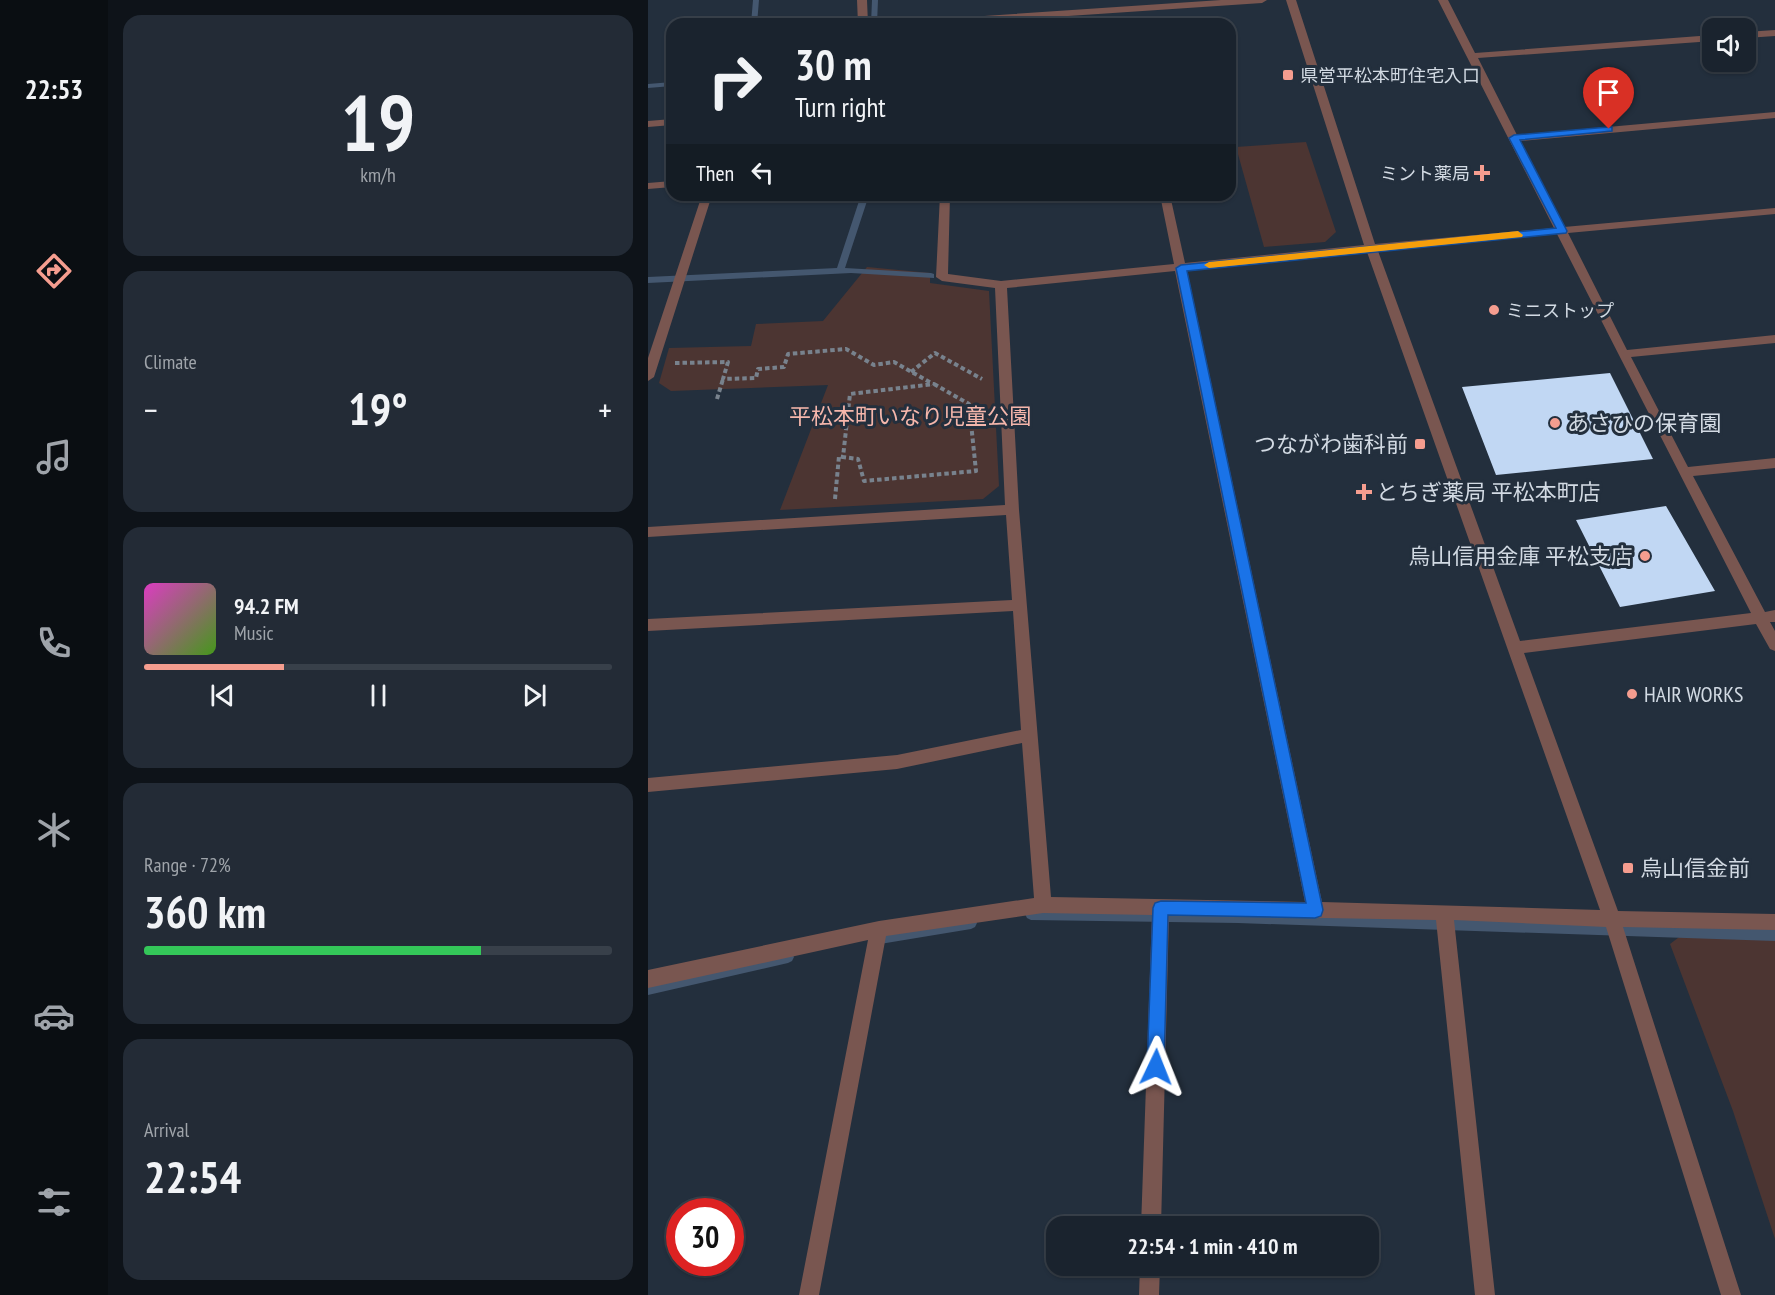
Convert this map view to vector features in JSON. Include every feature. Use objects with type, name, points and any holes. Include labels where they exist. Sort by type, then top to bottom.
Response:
[{"type":"street","points":[[862,0],[862,18]]},
{"type":"street","points":[[995,18],[1262,0]]},
{"type":"street","points":[[1291,0],[1371,248],[1612,919],[1731,1295]]},
{"type":"street","points":[[1443,0],[1684,472],[1768,617],[1775,645]]},
{"type":"street","points":[[1756,34],[1775,33]]},
{"type":"street","points":[[1472,56],[1702,39]]},
{"type":"street","points":[[1514,138],[1775,115]]},
{"type":"street","points":[[648,124],[666,123]]},
{"type":"street","points":[[648,186],[666,184]]},
{"type":"street","points":[[648,377],[704,201]]},
{"type":"street","points":[[945,201],[942,277],[1001,285],[1371,248],[1775,212]]},
{"type":"street","points":[[1166,201],[1315,910]]},
{"type":"street","points":[[1001,285],[1012,510],[1043,905]]},
{"type":"street","points":[[648,328],[664,328]]},
{"type":"street","points":[[1623,354],[1775,339]]},
{"type":"street","points":[[1684,472],[1775,463]]},
{"type":"street","points":[[648,532],[1012,510]]},
{"type":"street","points":[[648,625],[1019,605]]},
{"type":"street","points":[[1515,648],[1768,617]]},
{"type":"street","points":[[648,785],[897,762],[1029,735]]},
{"type":"street","points":[[648,979],[879,929],[1043,905],[1443,912],[1612,919],[1775,922]]},
{"type":"street","points":[[1151,1216],[1161,908]]},
{"type":"street","points":[[1443,912],[1485,1295]]},
{"type":"street","points":[[809,1295],[879,929]]},
{"type":"street","points":[[1149,1295],[1150,1276]]},
{"type":"path","points":[[723,379],[756,378],[758,369],[784,367],[788,354],[846,349],[874,365],[894,362],[969,404],[976,471],[864,481],[858,459],[839,456],[832,520]]},
{"type":"path","points":[[911,372],[935,353],[985,381]]},
{"type":"path","points":[[652,364],[728,362],[717,399]]},
{"type":"path","points":[[843,457],[850,394],[934,384]]},
{"type":"green space","points":[[1306,142],[1336,232],[1325,242],[1264,247],[1236,147]]},
{"type":"green space","name":"平松本町いなり児童公園","points":[[867,267],[930,273],[930,283],[989,291],[999,486],[983,499],[780,510],[828,385],[671,391],[659,383],[669,348],[751,346],[756,324],[823,321]]},
{"type":"green space","points":[[1687,931],[1775,936],[1775,1239],[1733,1111],[1670,944]]},
{"type":"building","name":"あさひの保育園","points":[[1610,373],[1653,459],[1496,475],[1462,387]]},
{"type":"building","name":"烏山信用金庫 平松支店","points":[[1666,506],[1715,591],[1620,607],[1576,520]]},
{"type":"waterway","points":[[754,18],[756,0]]},
{"type":"waterway","points":[[874,18],[875,0]]},
{"type":"waterway","points":[[648,86],[666,84]]},
{"type":"waterway","points":[[840,270],[863,201]]},
{"type":"waterway","points":[[648,280],[851,270],[931,276]]},
{"type":"waterway","points":[[1031,914],[1238,917],[1775,935]]},
{"type":"waterway","points":[[874,939],[971,923]]},
{"type":"waterway","points":[[648,989],[788,957]]},
{"type":"slow traffic","points":[[1209,265],[1518,235]]},
{"type":"place","name":"県営平松本町住宅入口","points":[[1288,75]]},
{"type":"place","name":"ミント薬局","points":[[1482,173]]},
{"type":"place","name":"ミニストップ","points":[[1494,310]]},
{"type":"place","name":"あさひの保育園","points":[[1555,423]]},
{"type":"place","name":"つながわ歯科前","points":[[1420,444]]},
{"type":"place","name":"とちぎ薬局 平松本町店","points":[[1364,492]]},
{"type":"place","name":"烏山信用金庫 平松支店","points":[[1645,556]]},
{"type":"place","name":"HAIR WORKS","points":[[1632,694]]},
{"type":"place","name":"烏山信金前","points":[[1628,868]]},
{"type":"route","points":[[1156,1067],[1161,908],[1315,910],[1181,268],[1562,231],[1514,138],[1609,129]]}]
